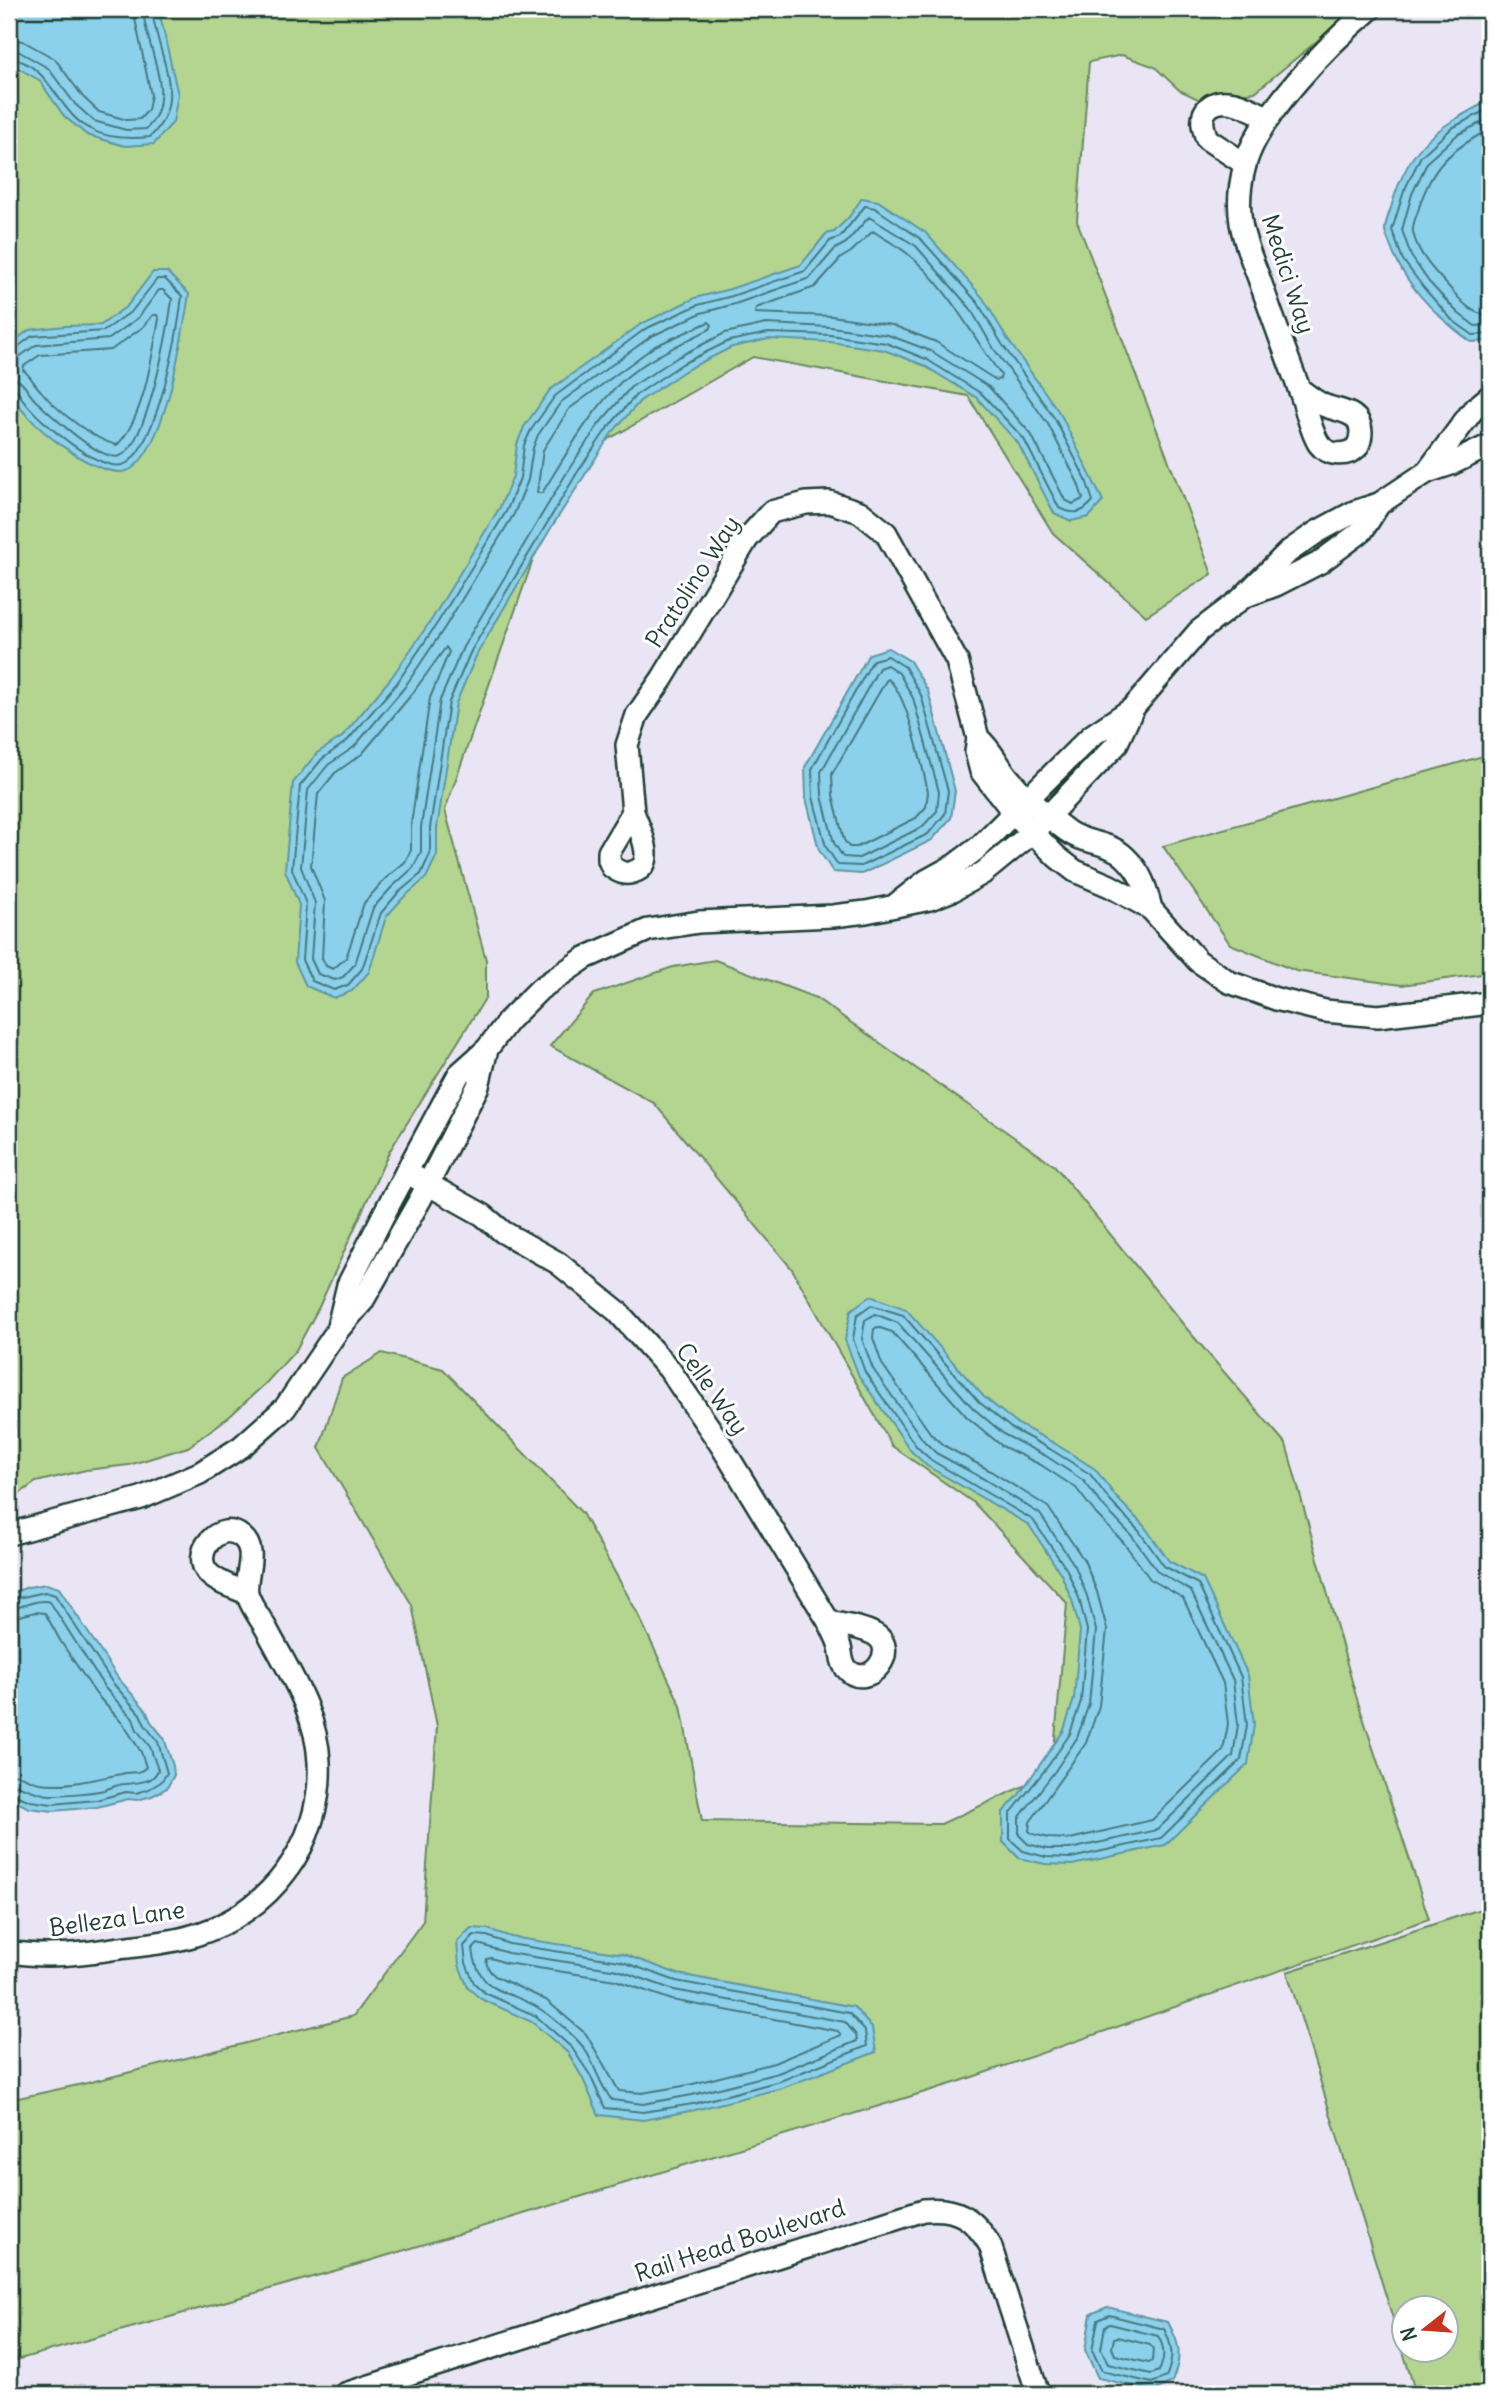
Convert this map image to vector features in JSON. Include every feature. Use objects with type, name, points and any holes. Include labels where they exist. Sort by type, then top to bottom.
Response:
[{"type":"street","name":"Medici Way","points":[[1299,389],[1241,223],[1240,192],[1245,163],[1255,136],[1281,100],[1350,26],[1370,9]]},
{"type":"street","points":[[1245,163],[1208,139],[1202,122],[1205,110],[1222,102],[1235,104],[1269,118]]},
{"type":"street","points":[[1427,472],[1473,410],[1490,396]]},
{"type":"street","points":[[894,906],[926,881],[956,865],[979,847],[1091,736],[1133,708],[1199,631],[1241,598],[1288,552],[1354,512],[1379,504],[1427,472],[1451,464],[1490,445]]},
{"type":"street","name":"Pratolino Way","points":[[633,812],[627,745],[637,715],[662,679],[747,539],[771,512],[806,503],[830,502],[860,512],[886,533],[957,661],[978,738],[976,751],[981,771],[1014,814],[1076,871],[1151,909]]},
{"type":"street","points":[[337,1331],[348,1285],[459,1074],[487,1049],[508,1021],[540,989],[585,958],[648,930],[699,922],[833,916],[930,899],[953,890],[983,873],[1032,833],[1116,745],[1133,708]]},
{"type":"street","name":"Pratolino Way","points":[[978,738],[988,746],[1006,775],[1048,815],[1079,838],[1107,846],[1122,854],[1146,885],[1151,909]]},
{"type":"street","points":[[1151,909],[1198,961],[1228,982],[1276,999],[1325,1011],[1378,1016],[1490,1003]]},
{"type":"street","points":[[9,1534],[141,1498],[200,1473],[241,1447],[285,1408],[337,1331],[362,1302],[425,1191],[478,1086],[487,1049]]},
{"type":"street","name":"Celle Way","points":[[402,1179],[484,1230],[503,1231],[558,1263],[617,1311],[669,1369],[721,1445],[829,1622]]},
{"type":"street","name":"Belleza Lane","points":[[9,1952],[64,1955],[193,1936],[223,1924],[255,1905],[292,1864],[308,1835],[317,1804],[319,1760],[316,1738],[302,1695],[247,1593]]},
{"type":"street","name":"Rail Head Boulevard","points":[[345,2394],[923,2210],[939,2209],[956,2212],[970,2220],[981,2229],[990,2245],[1038,2394]]},
{"type":"green space","points":[[9,9],[1356,9],[1255,92],[1198,99],[1179,90],[1155,67],[1122,55],[1089,62],[1077,221],[1212,574],[1146,616],[1053,533],[968,396],[753,357],[567,463],[445,810],[486,960],[486,997],[389,1152],[319,1307],[296,1350],[266,1383],[230,1416],[188,1447],[129,1465],[86,1470],[36,1482],[9,1501]]},
{"type":"green space","points":[[1490,754],[1490,973],[1402,985],[1296,971],[1230,944],[1163,846]]},
{"type":"green space","points":[[715,960],[816,998],[1055,1166],[1187,1329],[1286,1444],[1356,1696],[1429,1919],[958,2082],[359,2264],[9,2362],[9,2100],[353,2016],[423,1921],[437,1726],[412,1605],[319,1448],[342,1378],[382,1353],[443,1369],[582,1513],[638,1614],[681,1706],[702,1821],[941,1824],[1052,1773],[1067,1603],[974,1503],[892,1446],[792,1269],[654,1103],[550,1046],[594,994],[673,967]]},
{"type":"green space","points":[[1490,1906],[1490,2394],[1416,2394],[1407,2364],[1460,2364],[1460,2294],[1390,2294],[1390,2309],[1287,1972]]},
{"type":"water","points":[[9,9],[159,11],[178,95],[173,122],[154,144],[125,146],[87,135],[64,116],[39,80],[9,63]]},
{"type":"water","points":[[1490,100],[1490,341],[1471,342],[1434,311],[1413,287],[1396,260],[1385,227],[1399,183],[1417,152],[1440,129]]},
{"type":"water","points":[[862,198],[878,201],[926,233],[983,298],[1008,340],[1061,415],[1103,501],[1089,517],[1071,521],[1054,513],[1018,443],[977,398],[923,365],[884,350],[830,342],[769,339],[732,347],[686,370],[640,401],[611,434],[551,528],[477,654],[456,703],[437,828],[437,855],[426,878],[386,917],[369,972],[352,991],[334,998],[306,986],[295,962],[299,905],[285,870],[293,783],[317,753],[342,737],[391,678],[432,619],[500,507],[513,476],[517,444],[524,427],[550,390],[641,324],[695,298],[801,265],[826,234],[834,232],[849,217]]},
{"type":"water","points":[[153,272],[167,272],[189,294],[182,336],[171,388],[154,437],[144,456],[131,469],[118,472],[101,468],[81,458],[26,415],[9,388],[9,345],[29,330],[101,325],[127,306]]},
{"type":"water","points":[[888,648],[910,661],[928,691],[955,791],[951,818],[932,840],[862,874],[833,872],[819,850],[806,798],[805,767],[869,654]]},
{"type":"water","points":[[870,1296],[906,1309],[984,1397],[1016,1423],[1095,1469],[1116,1497],[1144,1526],[1169,1561],[1203,1579],[1248,1675],[1254,1725],[1248,1764],[1165,1845],[1072,1865],[1045,1864],[1019,1858],[1003,1842],[1003,1812],[1018,1796],[1064,1730],[1074,1699],[1080,1630],[1061,1574],[1029,1525],[927,1466],[911,1451],[859,1376],[845,1340],[851,1310]]},
{"type":"water","points":[[46,1584],[59,1588],[118,1678],[146,1710],[151,1722],[164,1738],[174,1775],[167,1788],[137,1800],[128,1799],[97,1807],[53,1811],[29,1808],[9,1798],[9,1594]]},
{"type":"water","points":[[471,1928],[488,1929],[511,1937],[623,1954],[678,1974],[854,2007],[872,2028],[876,2052],[782,2088],[695,2110],[643,2120],[599,2115],[568,2053],[532,2022],[481,1999],[468,1988],[459,1965],[457,1942]]},
{"type":"water","points":[[1107,2307],[1168,2322],[1179,2351],[1172,2382],[1154,2391],[1098,2378],[1085,2350],[1091,2314]]}]
